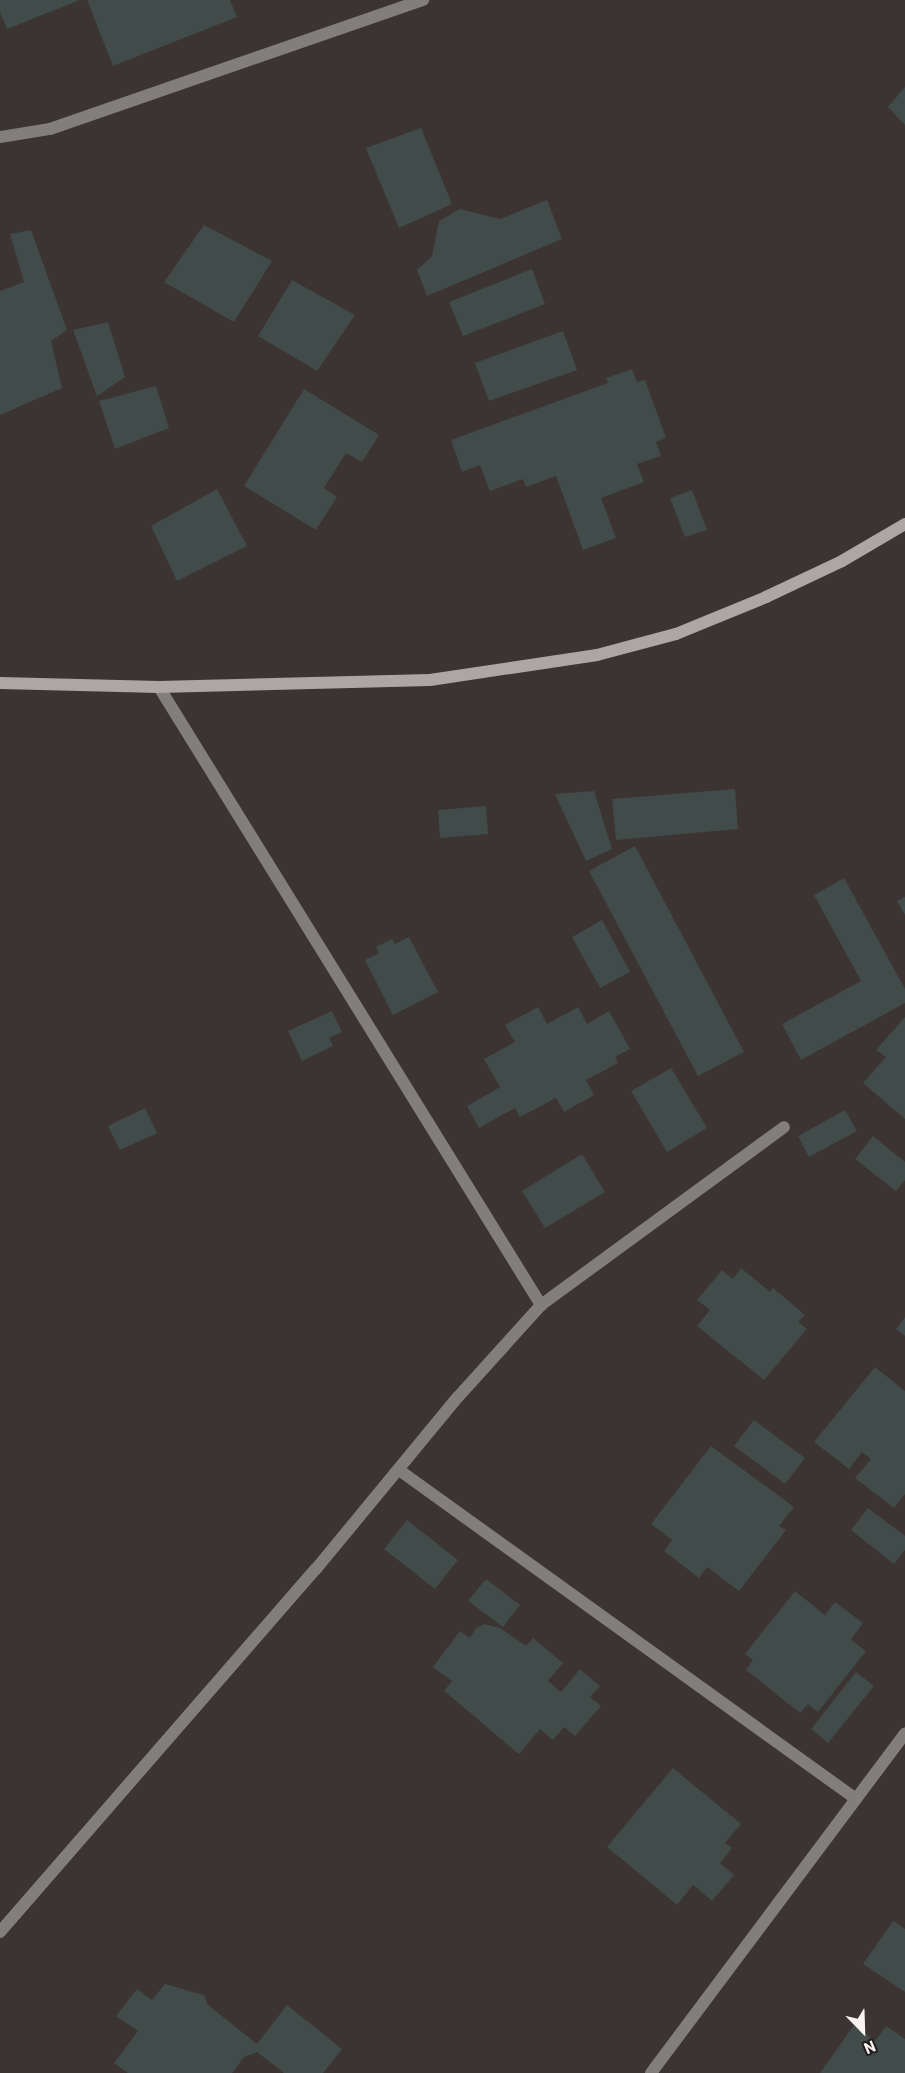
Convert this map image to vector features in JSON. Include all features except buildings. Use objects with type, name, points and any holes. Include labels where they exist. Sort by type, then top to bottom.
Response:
[{"type":"main road","points":[[0,683],[159,687],[429,680],[597,655],[676,634],[755,602],[842,561],[905,524]]},
{"type":"street","points":[[0,137],[50,129],[423,0]]},
{"type":"street","points":[[159,687],[541,1305]]},
{"type":"street","points":[[0,1932],[316,1569],[458,1397],[541,1305],[784,1127]]},
{"type":"street","points":[[399,1470],[856,1799]]},
{"type":"street","points":[[651,2073],[905,1734]]}]
